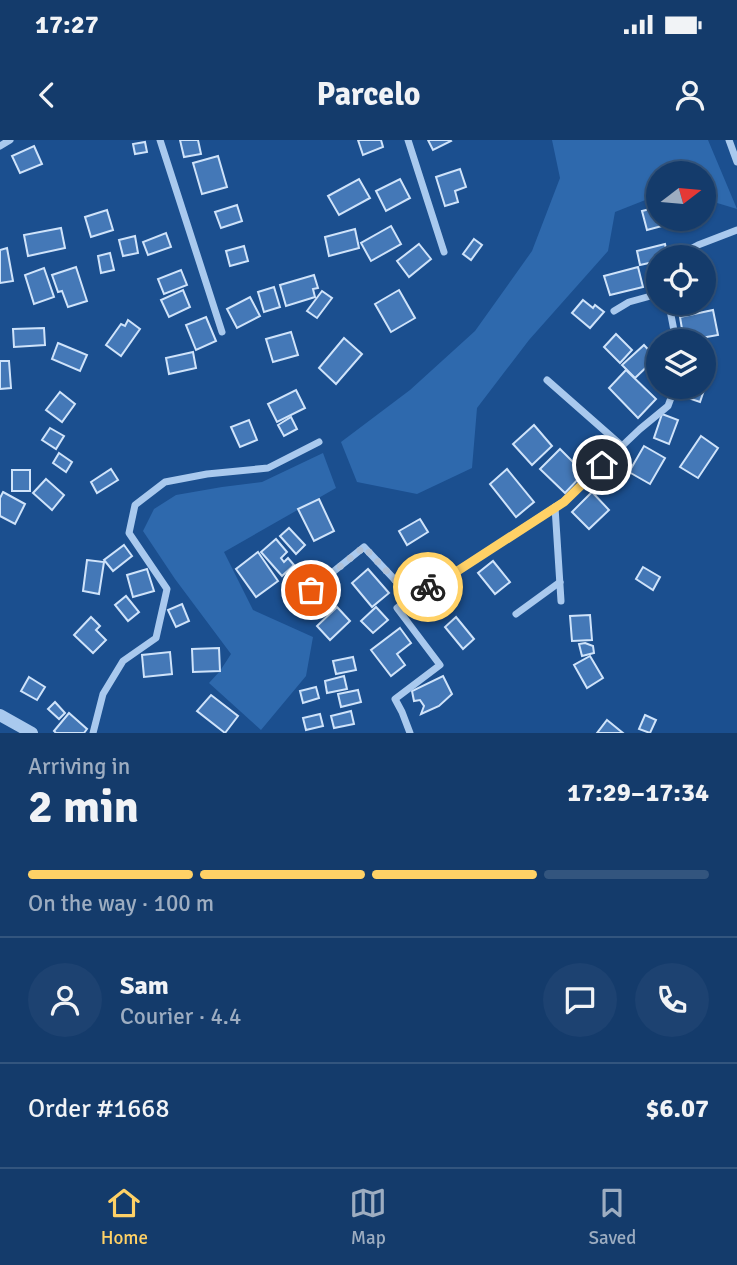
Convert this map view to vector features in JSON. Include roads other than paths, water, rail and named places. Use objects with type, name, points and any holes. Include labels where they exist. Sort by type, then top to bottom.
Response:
[{"type":"street","points":[[0,146],[10,140]]},
{"type":"street","points":[[160,140],[222,332]]},
{"type":"street","points":[[408,140],[444,252]]},
{"type":"street","points":[[729,140],[737,162]]},
{"type":"street","points":[[698,245],[737,230]]},
{"type":"street","points":[[614,311],[629,302],[646,298]]},
{"type":"street","points":[[547,380],[622,446]]},
{"type":"street","points":[[410,733],[395,699],[440,665],[397,608],[564,502],[668,406],[671,399]]},
{"type":"street","points":[[93,733],[103,694],[122,661],[156,638],[167,589],[129,533],[135,505],[165,482],[208,474],[268,468],[319,442]]},
{"type":"street","points":[[555,508],[561,601]]},
{"type":"street","points":[[293,604],[364,547],[411,597]]},
{"type":"street","points":[[516,614],[560,582]]},
{"type":"street","points":[[0,715],[32,733]]}]
